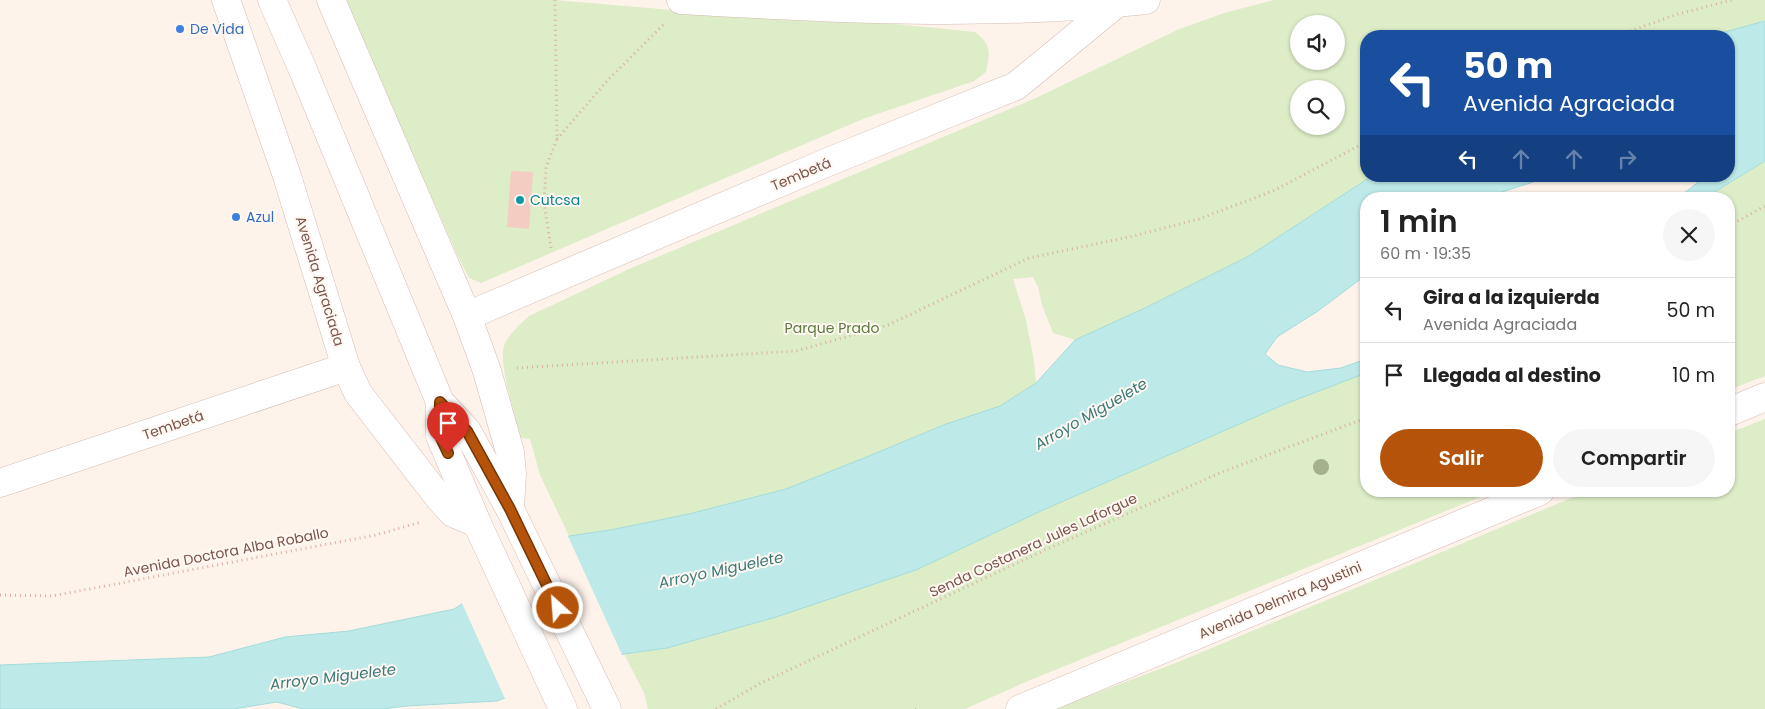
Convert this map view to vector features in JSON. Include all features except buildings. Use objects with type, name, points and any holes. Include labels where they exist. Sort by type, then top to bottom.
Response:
[{"type":"street","name":"Avenida Agraciada","points":[[272,0],[303,70],[440,402],[467,431],[510,509],[603,700]]},
{"type":"street","name":"Avenida Agraciada","points":[[331,0],[467,316],[487,371],[510,452],[512,473],[510,509]]},
{"type":"street","points":[[681,0],[767,6],[979,10],[1146,0]]},
{"type":"street","name":"Avenida Agraciada","points":[[235,3],[346,367],[358,393],[440,499],[465,518]]},
{"type":"street","name":"Tembetá","points":[[467,316],[828,162],[1016,86],[1117,3]]},
{"type":"street","name":"Tembetá","points":[[0,483],[346,367]]},
{"type":"street","points":[[1735,410],[1765,397]]},
{"type":"street","name":"Avenida Agraciada","points":[[440,402],[440,436],[465,518],[563,709]]},
{"type":"street","name":"Avenida Delmira Agustini","points":[[1020,709],[1526,497]]},
{"type":"path","points":[[555,0],[557,139]]},
{"type":"path","points":[[555,278],[544,202],[546,167],[557,139],[608,80],[688,0]]},
{"type":"path","points":[[1633,30],[1678,14],[1732,0]]},
{"type":"path","points":[[487,371],[559,364],[796,351],[888,325],[1029,258],[1129,237],[1199,219],[1275,190],[1360,145]]},
{"type":"path","points":[[1735,223],[1765,206]]},
{"type":"path","name":"Senda Costanera Jules Laforgue","points":[[716,709],[759,684],[1054,546],[1222,472],[1360,420]]},
{"type":"path","name":"Avenida Doctora Alba Roballo","points":[[0,595],[52,596],[465,518]]},
{"type":"path","points":[[915,709],[920,709]]},
{"type":"green space","points":[[346,0],[555,0],[731,15],[846,19],[975,32],[987,45],[989,54],[986,72],[974,81],[863,119],[481,283],[469,278],[460,261],[357,29]]},
{"type":"green space","name":"Parque Prado","points":[[1274,0],[1765,0],[1765,21],[1732,30],[1360,30],[1360,182],[1363,182],[1249,256],[1147,307],[1075,340],[1053,333],[1033,277],[1013,279],[1026,320],[1036,383],[1000,406],[946,424],[786,489],[689,514],[569,536],[540,475],[530,439],[521,438],[505,377],[503,364],[504,346],[518,326],[529,316],[629,269],[1036,98],[1177,30],[1224,13]]},
{"type":"green space","points":[[1765,161],[1765,376],[1735,388],[1735,192],[1714,192],[1731,182],[1735,182],[1735,179]]},
{"type":"green space","points":[[1360,375],[1360,497],[1480,497],[1028,681],[965,709],[648,709],[644,693],[624,654],[667,648],[1043,510],[1285,404]]},
{"type":"green space","points":[[1765,419],[1765,709],[1054,709],[1178,662],[1574,497],[1735,497],[1735,431]]},
{"type":"water","points":[[1765,21],[1765,161],[1735,179],[1735,30],[1732,30]]},
{"type":"water","name":"Arroyo Miguelete","points":[[1363,182],[1533,182],[1502,192],[1360,192],[1360,280],[1318,311],[1277,337],[1265,354],[1278,365],[1307,372],[1341,368],[1360,361],[1360,375],[1285,404],[1043,510],[916,570],[776,617],[667,648],[624,654],[497,701],[383,709],[303,709],[277,702],[233,709],[0,709],[0,665],[209,657],[285,637],[349,631],[454,609],[569,536],[689,514],[786,489],[946,424],[1000,406],[1036,383],[1075,340],[1147,307],[1249,256]]},
{"type":"water","points":[[1697,182],[1731,182],[1714,192],[1685,192]]},
{"type":"pier","points":[[567,534],[623,657],[506,701],[461,601]]},
{"type":"place","name":"De Vida","points":[[180,29]]},
{"type":"place","name":"Cutcsa","points":[[520,200]]},
{"type":"place","name":"Azul","points":[[236,217]]},
{"type":"route","points":[[448,453],[440,436],[440,402],[467,431],[510,509],[558,608]]}]
